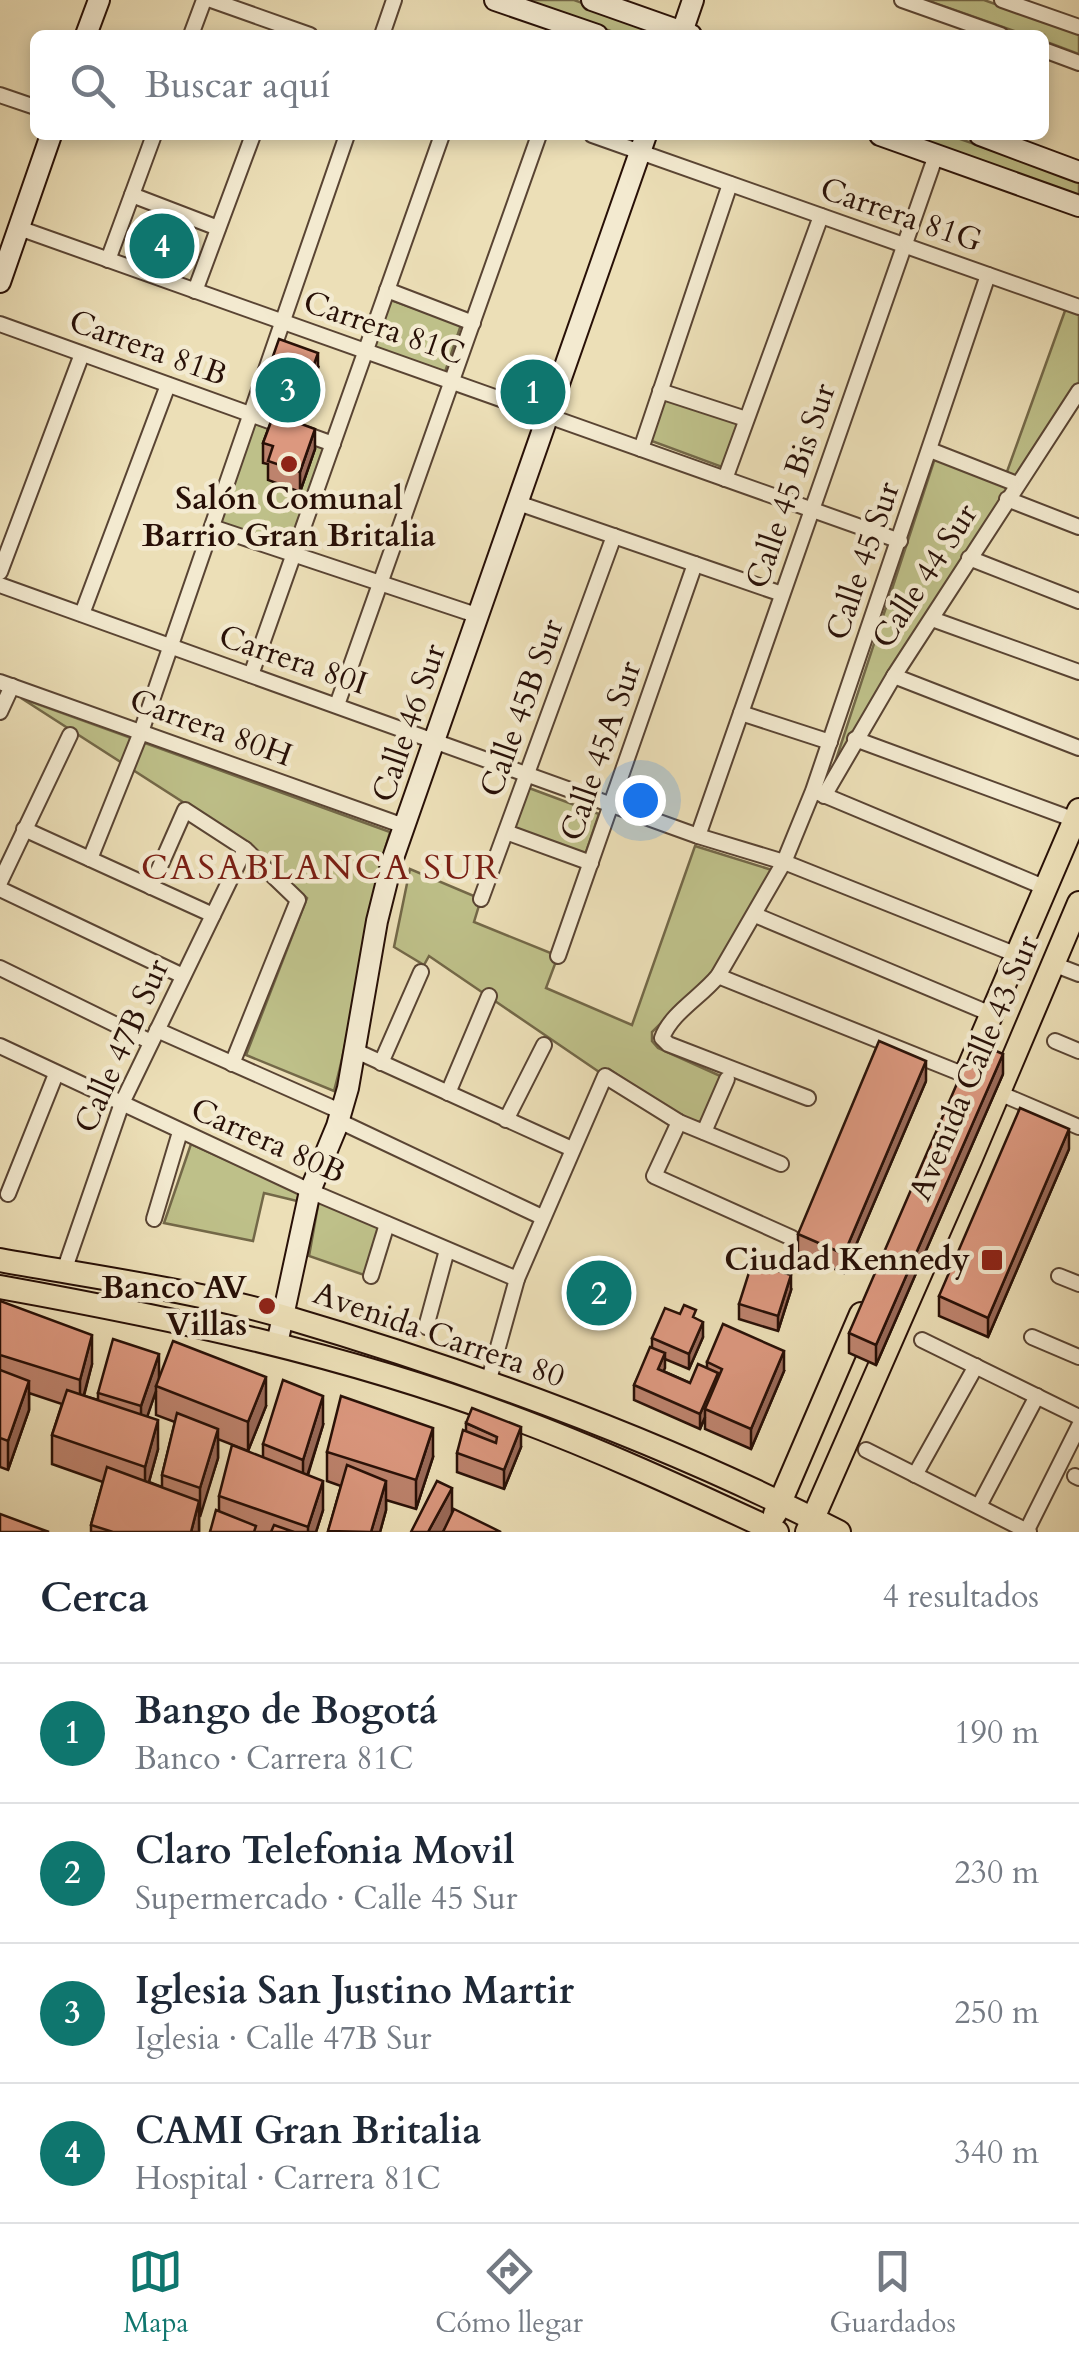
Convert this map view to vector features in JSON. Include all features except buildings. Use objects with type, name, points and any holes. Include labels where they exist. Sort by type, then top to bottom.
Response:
[{"type":"main road","name":"Avenida Calle 43 Sur","points":[[961,1085],[1077,815]]},
{"type":"main road","name":"Avenida Calle 43 Sur","points":[[810,1526],[1079,903]]},
{"type":"main road","name":"Avenida Carrera 80","points":[[0,1260],[282,1316],[488,1383],[616,1432],[779,1504],[810,1526],[839,1532]]},
{"type":"main road","points":[[771,1531],[779,1504],[874,1284]]},
{"type":"main road","name":"Avenida Carrera 80","points":[[0,1288],[166,1318],[399,1379],[622,1460],[771,1531]]},
{"type":"street","points":[[88,30],[98,0]]},
{"type":"street","points":[[194,30],[208,0],[285,30]]},
{"type":"street","points":[[384,30],[394,0]]},
{"type":"street","points":[[495,0],[582,30]]},
{"type":"street","points":[[592,0],[674,30]]},
{"type":"street","points":[[686,30],[693,0]]},
{"type":"street","points":[[902,0],[976,30]]},
{"type":"street","points":[[1002,0],[1079,27]]},
{"type":"street","points":[[1049,52],[1079,63]]},
{"type":"street","points":[[0,96],[30,106]]},
{"type":"street","points":[[0,282],[49,140]]},
{"type":"street","points":[[108,260],[152,140]]},
{"type":"street","points":[[195,291],[250,140]]},
{"type":"street","points":[[90,859],[140,732],[346,140]]},
{"type":"street","points":[[252,675],[440,140]]},
{"type":"street","points":[[337,705],[537,140]]},
{"type":"street","points":[[894,140],[1079,206]]},
{"type":"street","points":[[993,140],[1079,172]]},
{"type":"street","name":"Carrera 81G","points":[[643,144],[730,184],[1079,308]]},
{"type":"street","name":"Calle 46 Sur","points":[[277,1344],[310,1191],[340,1116],[356,1052],[392,862],[643,144]]},
{"type":"street","name":"Calle 45 Bis Sur","points":[[698,836],[936,155]]},
{"type":"street","points":[[641,449],[730,184]]},
{"type":"street","points":[[132,195],[218,228]]},
{"type":"street","points":[[725,479],[821,216]]},
{"type":"street","name":"Carrera 81C","points":[[19,228],[900,541]]},
{"type":"street","name":"Calle 45 Sur","points":[[808,1098],[668,1044],[662,1038],[671,1021],[718,976],[819,793],[830,742],[988,275]]},
{"type":"street","name":"Carrera 81C","points":[[387,290],[473,322]]},
{"type":"street","name":"Carrera 81B","points":[[0,324],[334,444]]},
{"type":"street","points":[[0,572],[82,354]]},
{"type":"street","points":[[82,614],[168,384]]},
{"type":"street","points":[[660,390],[746,420]]},
{"type":"street","name":"Calle 44 Sur","points":[[819,793],[1079,390]]},
{"type":"street","points":[[930,450],[1017,484]]},
{"type":"street","points":[[1007,499],[1079,528]]},
{"type":"street","points":[[518,503],[782,594]]},
{"type":"street","points":[[212,526],[478,616]]},
{"type":"street","name":"Calle 45B Sur","points":[[482,899],[614,536]]},
{"type":"street","points":[[969,558],[1079,601]]},
{"type":"street","name":"Calle 45A Sur","points":[[558,956],[695,564]]},
{"type":"street","name":"Carrera 80I","points":[[0,586],[698,836],[784,862],[1018,954]]},
{"type":"street","points":[[932,620],[1079,672]]},
{"type":"street","points":[[894,676],[1079,748]]},
{"type":"street","points":[[0,712],[6,684]]},
{"type":"street","name":"Carrera 80H","points":[[6,684],[404,826]]},
{"type":"street","points":[[741,713],[830,742]]},
{"type":"street","points":[[70,735],[0,886],[183,976]]},
{"type":"street","points":[[856,738],[1077,815]]},
{"type":"street","points":[[819,793],[1046,888]]},
{"type":"street","points":[[151,887],[185,810],[245,849],[298,900],[232,1064]]},
{"type":"street","points":[[24,829],[213,915]]},
{"type":"street","points":[[506,832],[590,863]]},
{"type":"street","name":"Calle 47B Sur","points":[[64,1271],[122,1103],[245,849]]},
{"type":"street","points":[[754,915],[992,1014]]},
{"type":"street","points":[[1052,964],[1079,974]]},
{"type":"street","points":[[0,968],[154,1036],[232,1064],[542,1217]]},
{"type":"street","points":[[381,1063],[420,972]]},
{"type":"street","points":[[718,976],[961,1085]]},
{"type":"street","points":[[448,1093],[488,996]]},
{"type":"street","points":[[1055,1041],[1079,1051]]},
{"type":"street","points":[[506,1120],[544,1045]]},
{"type":"street","name":"Carrera 80B","points":[[0,1046],[310,1191],[517,1279]]},
{"type":"street","points":[[356,1052],[572,1150]]},
{"type":"street","points":[[8,1194],[56,1074]]},
{"type":"street","points":[[488,1383],[517,1279],[606,1076],[679,1122],[781,1164]]},
{"type":"street","points":[[704,1132],[727,1079]]},
{"type":"street","points":[[998,1092],[1079,1127]]},
{"type":"street","points":[[679,1122],[654,1176],[792,1238]]},
{"type":"street","points":[[154,1219],[180,1132]]},
{"type":"street","points":[[371,1276],[387,1224]]},
{"type":"street","points":[[426,1326],[448,1250]]},
{"type":"street","points":[[1059,1276],[1079,1284]]},
{"type":"street","points":[[1032,1338],[1079,1357]]},
{"type":"street","points":[[922,1340],[1079,1417]]},
{"type":"street","points":[[915,1474],[976,1366]]},
{"type":"street","points":[[979,1506],[1038,1396]]},
{"type":"street","points":[[866,1450],[1027,1532],[1079,1426]]},
{"type":"green space","points":[[521,0],[574,0],[656,29],[608,30]]},
{"type":"green space","points":[[926,0],[984,0],[1079,34],[1079,54],[1049,43],[1049,30],[1012,30]]},
{"type":"green space","points":[[916,140],[963,140],[1079,181],[1079,198]]},
{"type":"green space","points":[[391,300],[461,325],[445,372],[374,347]]},
{"type":"green space","points":[[1066,308],[1079,313],[1079,391],[824,796],[937,452],[1004,480]]},
{"type":"green space","points":[[664,397],[738,424],[722,467],[649,440]]},
{"type":"green space","points":[[253,423],[325,448],[291,549],[219,524]]},
{"type":"green space","points":[[21,698],[390,832],[334,1091],[246,1055],[307,898],[245,842]]},
{"type":"green space","points":[[529,788],[599,814],[584,858],[513,832]]},
{"type":"green space","points":[[695,846],[772,870],[714,971],[652,1032],[652,1041],[658,1048],[727,1079],[707,1124],[680,1117],[609,1069],[605,1076],[429,956],[424,965],[394,947],[410,869],[481,899],[474,922],[558,956],[546,988],[632,1025]]},
{"type":"green space","points":[[191,1144],[299,1193],[297,1201],[264,1193],[253,1241],[164,1223]]},
{"type":"green space","points":[[319,1200],[382,1227],[367,1276],[309,1256]]},
{"type":"place","name":"CAMI Gran Britalia","points":[[162,246]]},
{"type":"place","name":"Iglesia San Justino Martir","points":[[288,390]]},
{"type":"place","name":"Bango de Bogotá","points":[[533,392]]},
{"type":"place","name":"Salón Comunal Barrio Gran Britalia","points":[[289,464]]},
{"type":"place","name":"Ciudad Kennedy","points":[[992,1260]]},
{"type":"place","name":"Claro Telefonia Movil","points":[[599,1293]]},
{"type":"place","name":"Banco AV Villas","points":[[267,1306]]},
{"type":"district","name":"CASABLANCA SUR","points":[[321,868]]}]
